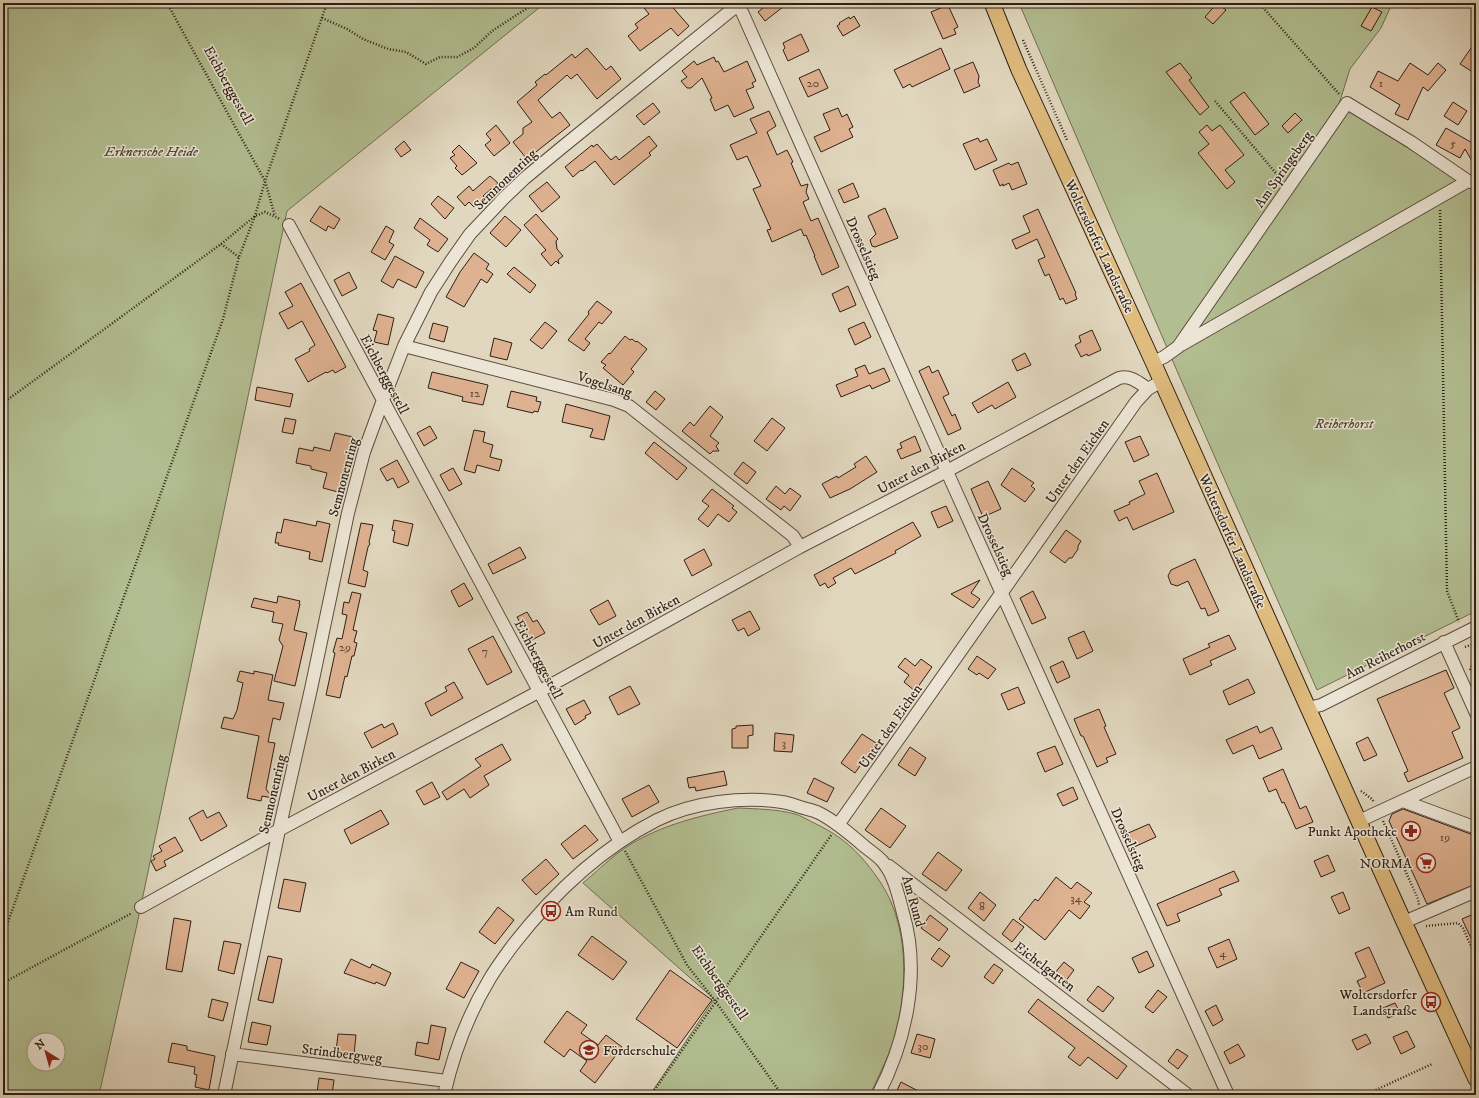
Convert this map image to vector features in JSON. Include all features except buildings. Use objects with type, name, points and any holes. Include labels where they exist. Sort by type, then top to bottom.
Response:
[{"type":"main road","name":"Woltersdorfer Landstraße","points":[[992,3],[1019,70],[1153,362],[1476,1079]]},
{"type":"street","name":"Semnonenring","points":[[224,1095],[279,830],[311,689],[348,513],[364,452],[404,346],[431,292],[451,261],[470,234],[504,198],[542,164],[739,4]]},
{"type":"street","name":"Drosselstieg","points":[[739,4],[947,471],[1228,1095]]},
{"type":"street","name":"Am Springeberg","points":[[1153,362],[1164,357],[1178,347],[1347,103]]},
{"type":"street","points":[[1347,103],[1411,142],[1472,183]]},
{"type":"street","points":[[1178,347],[1440,197],[1472,183]]},
{"type":"street","name":"Eichberggestell","points":[[289,225],[620,842]]},
{"type":"street","name":"Vogelsang","points":[[404,346],[614,400],[629,406],[793,536],[800,547]]},
{"type":"street","name":"Unter den Birken","points":[[141,907],[279,830],[540,691],[800,547],[947,471],[1119,378],[1132,378],[1148,388]]},
{"type":"street","name":"Unter den Eichen","points":[[838,825],[1136,402],[1148,388],[1162,382]]},
{"type":"street","name":"Am Reiherhorst","points":[[1308,708],[1321,705],[1476,627]]},
{"type":"street","points":[[1444,642],[1476,713]]},
{"type":"street","points":[[1359,821],[1476,767]]},
{"type":"street","name":"Am Rund","points":[[444,1095],[460,1042],[470,1016],[488,980],[530,923],[575,877],[620,842],[658,820],[689,809],[721,802],[754,799],[784,802],[819,813],[838,825],[883,862],[892,877],[905,920],[911,953],[910,982],[902,1032],[894,1057],[878,1095]]},
{"type":"street","points":[[1404,800],[1472,826],[1476,824]]},
{"type":"street","name":"Eichelgarten","points":[[883,862],[1188,1095]]},
{"type":"street","points":[[1404,922],[1476,891]]},
{"type":"street","name":"Strindbergweg","points":[[232,1054],[447,1081]]},
{"type":"path","name":"Eichberggestell","points":[[167,3],[265,181],[275,216]]},
{"type":"path","points":[[3,936],[223,319],[240,257],[255,216],[265,181],[327,3]]},
{"type":"path","points":[[322,18],[363,39],[388,49],[406,52],[426,64],[440,57],[457,57],[474,48],[492,31],[535,3]]},
{"type":"path","points":[[1259,3],[1347,103]]},
{"type":"path","points":[[1215,101],[1288,188]]},
{"type":"path","points":[[1440,197],[1447,591],[1464,633]]},
{"type":"path","points":[[3,403],[221,244],[255,216],[265,212],[275,216],[289,225]]},
{"type":"path","points":[[221,244],[240,257]]},
{"type":"path","points":[[1379,812],[1418,899],[1422,927],[1458,923],[1463,928],[1476,957]]},
{"type":"path","points":[[651,1095],[838,825]]},
{"type":"path","name":"Eichberggestell","points":[[620,842],[687,965],[716,1002],[782,1095]]},
{"type":"path","points":[[3,983],[141,907]]},
{"type":"path","points":[[1366,1095],[1432,1064]]},
{"type":"green space","name":"Erknersche Heide","points":[[3,3],[545,3],[287,211],[136,929],[99,1095],[3,1095]]},
{"type":"green space","name":"Reiherhorst","points":[[1019,3],[1386,3],[1391,6],[1381,28],[1350,69],[1339,104],[1468,186],[1476,181],[1476,611],[1317,690],[1174,364]]},
{"type":"green space","points":[[738,808],[788,812],[828,830],[842,839],[861,857],[877,877],[889,897],[897,919],[901,937],[904,975],[903,994],[891,1048],[870,1095],[650,1095],[714,999],[583,883],[618,853],[645,836],[660,829],[691,819]]},
{"type":"water","points":[[1386,3],[1427,3],[1418,8],[1391,6]]},
{"type":"place","name":"Punkt Apotheke","points":[[1411,831]]},
{"type":"place","name":"NORMA","points":[[1426,863]]},
{"type":"place","name":"Am Rund","points":[[551,911]]},
{"type":"place","name":"Woltersdorfer Landstraße","points":[[1431,1002]]},
{"type":"place","name":"Förderschule","points":[[589,1050]]}]
